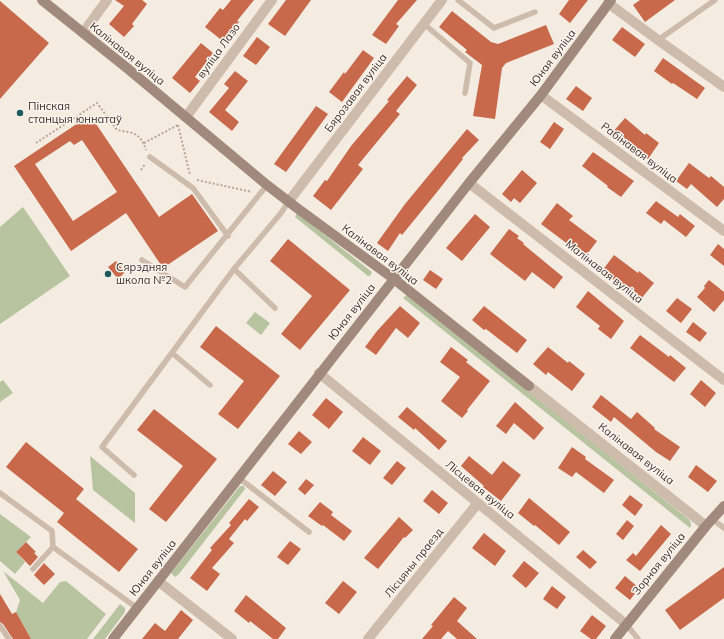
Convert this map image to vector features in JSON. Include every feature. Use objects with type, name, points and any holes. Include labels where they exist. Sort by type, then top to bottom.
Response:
[{"type":"street","name":"Калінавая вуліца","points":[[42,0],[83,33],[183,120],[267,185],[394,279],[529,386],[709,522]]},
{"type":"street","points":[[83,33],[107,0]]},
{"type":"street","name":"вуліца Лазо","points":[[183,120],[272,0]]},
{"type":"street","name":"Бярозавая вуліца","points":[[289,201],[442,0]]},
{"type":"street","points":[[610,1],[658,40],[724,87]]},
{"type":"street","name":"Юная вуліца","points":[[113,639],[319,373],[469,183],[541,95],[610,1]]},
{"type":"street","name":"Рабінавая вуліца","points":[[541,95],[724,231]]},
{"type":"street","name":"Малінавая вуліца","points":[[469,183],[724,380]]},
{"type":"street","name":"Лісцевая вуліца","points":[[319,373],[627,624]]},
{"type":"street","name":"Лісцяны праезд","points":[[368,639],[478,503]]},
{"type":"street","name":"Зорная вуліца","points":[[615,639],[709,522],[724,506]]},
{"type":"street","points":[[158,581],[232,639]]},
{"type":"lane","points":[[458,0],[494,28],[535,12]]},
{"type":"lane","points":[[658,40],[715,0]]},
{"type":"lane","points":[[424,24],[470,63],[464,92]]},
{"type":"lane","points":[[150,157],[193,188],[228,236]]},
{"type":"lane","points":[[142,260],[185,287],[228,236],[267,185]]},
{"type":"lane","points":[[134,475],[102,447],[234,269],[281,213],[289,201]]},
{"type":"lane","points":[[234,269],[275,308]]},
{"type":"lane","points":[[172,353],[210,385]]},
{"type":"lane","points":[[239,478],[309,532]]},
{"type":"lane","points":[[0,493],[52,531],[53,547],[33,568]]},
{"type":"lane","points":[[709,522],[724,528]]},
{"type":"lane","points":[[53,547],[137,608]]},
{"type":"lane","points":[[627,624],[638,639]]},
{"type":"lane","points":[[0,626],[9,639]]},
{"type":"path","points":[[36,143],[97,103],[117,130],[134,133],[144,143],[150,157],[142,170]]},
{"type":"path","points":[[144,143],[178,125],[183,120]]},
{"type":"path","points":[[178,125],[190,179]]},
{"type":"path","points":[[184,175],[190,179],[260,194]]},
{"type":"green space","points":[[23,207],[70,276],[0,324],[0,227]]},
{"type":"green space","points":[[297,213],[372,272],[370,276],[368,276],[295,217]]},
{"type":"green space","points":[[408,294],[688,519],[691,524],[690,528],[403,298]]},
{"type":"green space","points":[[255,312],[270,323],[261,335],[246,323]]},
{"type":"green space","points":[[3,380],[13,393],[0,402],[0,382]]},
{"type":"green space","points":[[90,456],[135,493],[135,523],[93,490]]},
{"type":"green space","points":[[240,486],[244,486],[245,489],[179,574],[175,577],[171,573]]},
{"type":"green space","points":[[0,514],[31,537],[16,552],[25,562],[15,574],[0,561]]},
{"type":"green space","points":[[3,571],[43,603],[60,582],[66,581],[106,614],[87,639],[31,639],[16,612],[20,600]]},
{"type":"green space","points":[[120,604],[125,608],[125,612],[105,639],[93,639]]},
{"type":"building","points":[[115,0],[142,0],[147,4],[132,24],[134,26],[124,37],[109,24],[124,6]]},
{"type":"building","points":[[231,0],[254,0],[237,21],[239,22],[224,42],[205,27],[220,8],[223,10]]},
{"type":"building","points":[[286,0],[311,0],[285,36],[268,24]]},
{"type":"building","points":[[398,0],[417,0],[396,24],[399,26],[386,44],[372,35]]},
{"type":"building","points":[[569,0],[588,0],[570,23],[559,14]]},
{"type":"building","points":[[640,0],[675,0],[645,22],[633,5]]},
{"type":"building","points":[[0,1],[49,43],[0,99]]},
{"type":"building","points":[[452,11],[491,42],[498,44],[546,25],[554,44],[506,63],[502,68],[495,119],[473,116],[482,65],[465,52],[467,50],[439,27]]},
{"type":"building","points":[[622,27],[645,44],[635,57],[612,40]]},
{"type":"building","points":[[257,37],[270,47],[256,65],[243,56]]},
{"type":"building","points":[[201,43],[213,53],[195,77],[200,81],[190,93],[172,78]]},
{"type":"building","points":[[363,50],[374,58],[342,102],[329,92]]},
{"type":"building","points":[[663,58],[705,88],[697,99],[654,71]]},
{"type":"building","points":[[235,71],[248,81],[225,110],[239,122],[232,131],[209,112],[229,88],[224,84]]},
{"type":"building","points":[[407,76],[417,85],[396,111],[400,114],[358,165],[363,169],[331,210],[313,196],[325,180],[327,181],[351,146],[389,101],[387,100]]},
{"type":"building","points":[[576,86],[592,98],[583,111],[566,99]]},
{"type":"building","points":[[316,106],[328,114],[286,172],[274,164]]},
{"type":"building","points":[[90,115],[159,217],[192,194],[218,231],[163,268],[126,213],[71,251],[14,166]],"holes":[[[82,140],[117,192],[73,221],[35,164],[70,141],[74,145]]]},
{"type":"building","points":[[625,118],[645,135],[646,133],[659,143],[648,159],[627,144],[626,145],[612,133]]},
{"type":"building","points":[[554,122],[564,129],[550,149],[540,142]]},
{"type":"building","points":[[467,129],[479,140],[462,158],[463,159],[402,235],[400,233],[388,251],[377,243],[405,204]]},
{"type":"building","points":[[593,152],[634,181],[621,197],[582,166]]},
{"type":"building","points":[[689,163],[709,178],[711,176],[724,187],[724,199],[717,207],[691,184],[687,189],[676,181]]},
{"type":"building","points":[[522,170],[537,183],[520,203],[514,198],[511,202],[502,194]]},
{"type":"building","points":[[656,201],[678,217],[680,214],[695,226],[686,237],[664,220],[661,224],[646,213]]},
{"type":"building","points":[[557,203],[573,216],[569,220],[597,241],[585,257],[541,224]]},
{"type":"building","points":[[475,214],[490,227],[462,261],[446,248]]},
{"type":"building","points":[[509,229],[519,236],[517,238],[524,243],[523,244],[563,277],[554,289],[532,272],[525,281],[490,254]]},
{"type":"building","points":[[288,239],[350,290],[300,350],[281,334],[312,296],[270,261]]},
{"type":"building","points":[[718,244],[724,249],[724,266],[710,255]]},
{"type":"building","points":[[614,255],[638,273],[639,271],[654,283],[641,299],[602,271]]},
{"type":"building","points":[[116,261],[125,272],[118,279],[108,267]]},
{"type":"building","points":[[430,270],[443,279],[436,289],[423,280]]},
{"type":"building","points":[[709,280],[724,292],[724,300],[714,312],[697,297],[705,288],[704,286]]},
{"type":"building","points":[[588,291],[624,321],[611,339],[598,329],[600,326],[576,307]]},
{"type":"building","points":[[677,298],[692,309],[681,323],[666,311]]},
{"type":"building","points":[[400,306],[420,323],[408,338],[396,328],[376,355],[365,347],[377,331]]},
{"type":"building","points":[[484,306],[527,340],[517,353],[472,320]]},
{"type":"building","points":[[693,322],[707,333],[700,342],[686,332]]},
{"type":"building","points":[[216,326],[280,376],[238,429],[218,414],[244,381],[200,347]]},
{"type":"building","points":[[640,335],[669,357],[670,355],[686,368],[674,382],[630,348]]},
{"type":"building","points":[[451,347],[468,360],[466,362],[490,381],[462,418],[441,401],[460,377],[440,362]]},
{"type":"building","points":[[548,347],[585,374],[572,391],[548,372],[546,375],[533,364]]},
{"type":"building","points":[[701,380],[716,393],[705,407],[690,394]]},
{"type":"building","points":[[601,395],[631,419],[637,412],[655,428],[654,429],[680,447],[670,461],[656,452],[614,417],[611,422],[592,407]]},
{"type":"building","points":[[326,398],[343,412],[329,429],[312,415]]},
{"type":"building","points":[[515,402],[544,428],[534,440],[514,423],[506,434],[496,426]]},
{"type":"building","points":[[407,407],[447,441],[439,450],[415,428],[414,430],[398,417]]},
{"type":"building","points":[[154,409],[217,459],[166,522],[149,509],[183,466],[137,430]]},
{"type":"building","points":[[299,431],[312,442],[301,454],[288,444]]},
{"type":"building","points":[[363,437],[381,451],[370,465],[352,451]]},
{"type":"building","points":[[26,442],[84,489],[76,499],[138,549],[119,572],[57,522],[64,513],[6,467]]},
{"type":"building","points":[[572,447],[586,457],[585,459],[614,480],[604,493],[576,472],[572,477],[558,468]]},
{"type":"building","points":[[469,456],[492,475],[503,461],[521,475],[501,501],[483,487],[484,486],[461,466]]},
{"type":"building","points":[[397,461],[406,468],[392,485],[383,478]]},
{"type":"building","points":[[696,465],[717,481],[708,492],[688,477]]},
{"type":"building","points":[[273,471],[287,482],[275,496],[261,485]]},
{"type":"building","points":[[306,479],[314,485],[305,495],[298,489]]},
{"type":"building","points":[[432,490],[448,503],[439,514],[423,501]]},
{"type":"building","points":[[630,495],[643,505],[635,516],[622,505]]},
{"type":"building","points":[[529,498],[570,532],[559,545],[518,513]]},
{"type":"building","points":[[249,499],[259,507],[247,521],[245,519],[229,539],[234,543],[212,568],[220,574],[207,591],[190,578],[212,550],[210,548],[231,525],[229,523]]},
{"type":"building","points":[[320,502],[333,512],[331,515],[352,531],[344,541],[308,516]]},
{"type":"building","points":[[399,517],[413,530],[405,538],[404,537],[378,569],[364,558]]},
{"type":"building","points":[[627,520],[634,526],[623,540],[616,534]]},
{"type":"building","points":[[661,525],[671,534],[640,571],[626,560],[633,553],[636,556]]},
{"type":"building","points":[[484,533],[506,551],[495,566],[472,548]]},
{"type":"building","points":[[290,541],[301,549],[288,565],[277,557]]},
{"type":"building","points":[[26,542],[36,552],[34,553],[38,557],[30,566],[16,552]]},
{"type":"building","points":[[583,550],[597,562],[590,569],[576,557]]},
{"type":"building","points":[[524,561],[539,573],[526,588],[512,576]]},
{"type":"building","points":[[44,563],[55,574],[44,585],[34,575]]},
{"type":"building","points":[[724,567],[724,598],[680,630],[665,610]]},
{"type":"building","points":[[625,576],[639,588],[630,600],[615,588]]},
{"type":"building","points":[[343,581],[357,592],[339,614],[325,603]]},
{"type":"building","points":[[552,586],[566,597],[557,609],[543,599]]},
{"type":"building","points":[[0,594],[12,614],[16,612],[31,639],[13,639],[0,622]]},
{"type":"building","points":[[246,595],[286,628],[278,639],[273,639],[250,621],[249,623],[234,611]]},
{"type":"building","points":[[454,597],[467,608],[457,621],[477,639],[457,639],[448,631],[441,639],[422,639],[433,626],[431,625]]},
{"type":"building","points":[[181,610],[193,620],[178,639],[142,639],[155,623],[165,631]]},
{"type":"building","points":[[592,615],[606,626],[596,639],[591,639],[580,631]]},
{"type":"place","name":"Пінская станцыя юннатаў","points":[[20,113]]},
{"type":"place","name":"Сярэдняя школа №2","points":[[108,274]]}]
